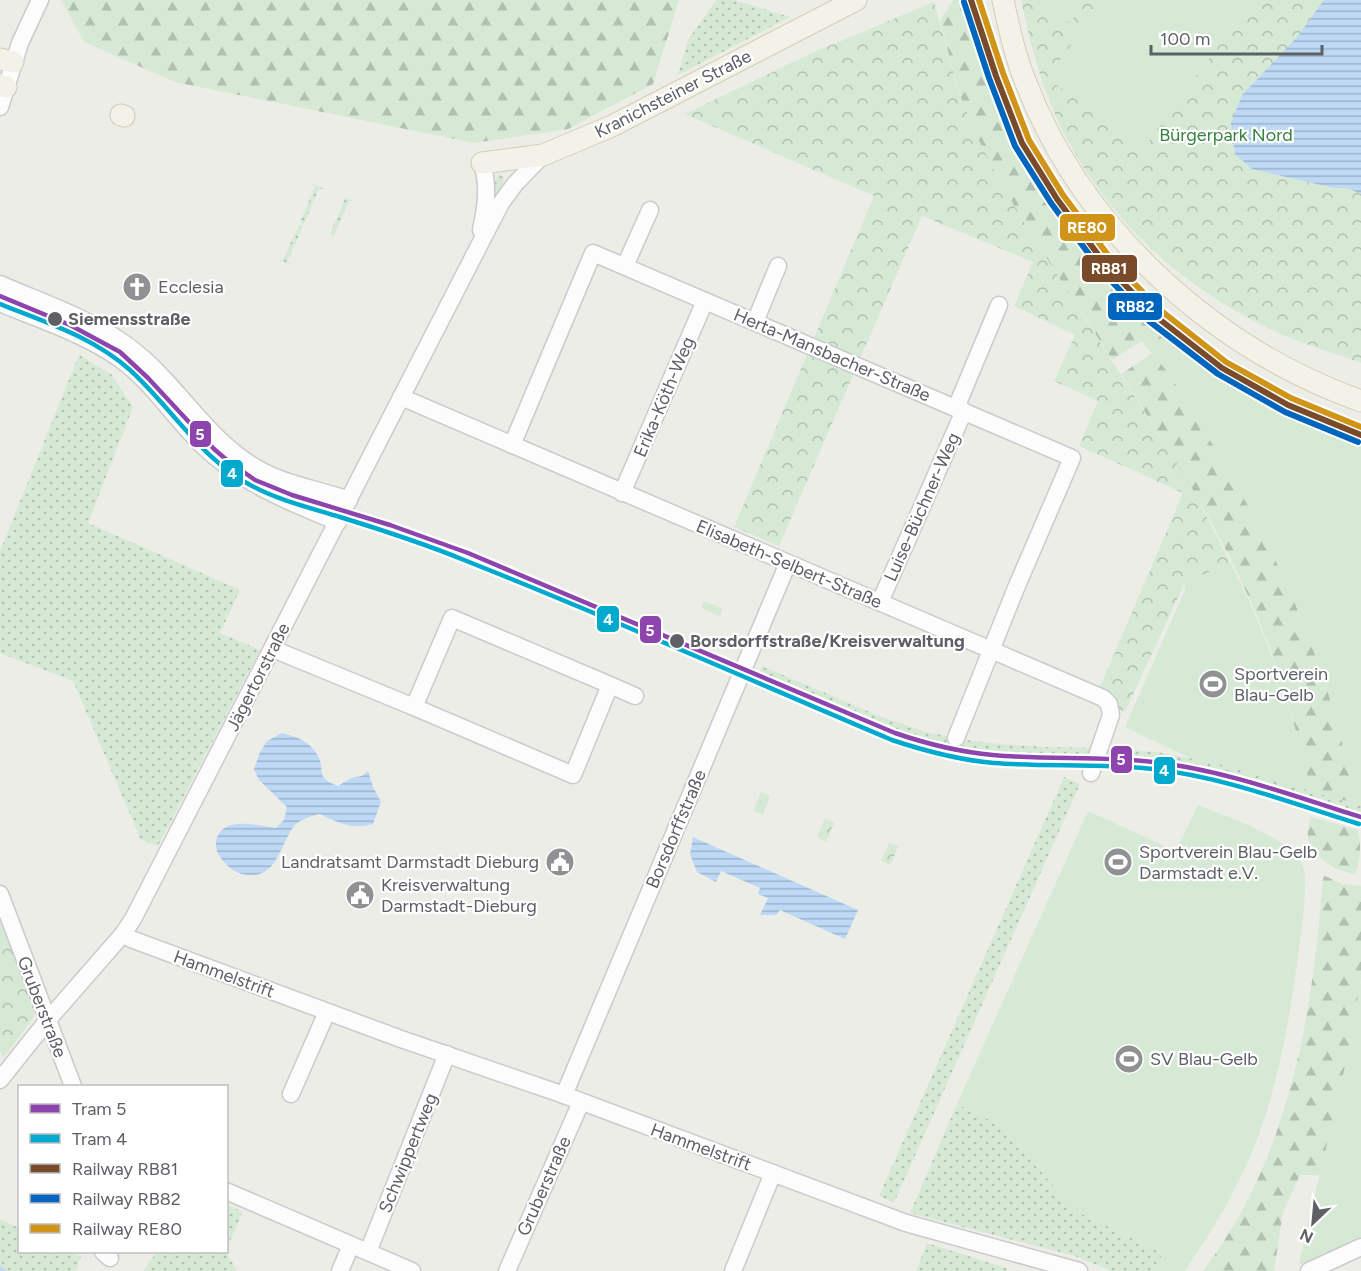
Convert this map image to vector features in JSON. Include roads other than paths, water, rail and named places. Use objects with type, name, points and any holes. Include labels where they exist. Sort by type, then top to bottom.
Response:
[{"type":"main road","name":"Kranichsteiner Straße","points":[[482,163],[543,155],[612,126],[856,0]]},
{"type":"main road","points":[[1003,0],[1012,44],[1042,120],[1074,177],[1102,215],[1131,248],[1176,292],[1241,340],[1299,374],[1361,400]]},
{"type":"street","points":[[2,93],[7,60],[40,0]]},
{"type":"street","name":"Jägertorstraße","points":[[0,1080],[47,1021],[123,934],[132,919],[507,193],[543,155]]},
{"type":"street","name":"Jägertorstraße","points":[[507,193],[509,160]]},
{"type":"street","name":"Jägertorstraße","points":[[477,249],[487,203],[487,188],[482,163]]},
{"type":"street","points":[[625,266],[650,210]]},
{"type":"street","name":"Herta-Mansbacher-Straße","points":[[512,445],[593,253],[625,266],[1072,458],[1019,579],[992,649]]},
{"type":"street","points":[[755,322],[778,266]]},
{"type":"street","points":[[0,284],[85,322],[125,344],[147,361],[218,439],[251,465],[280,480],[349,500]]},
{"type":"street","name":"Erika-Köth-Weg","points":[[622,493],[705,301]]},
{"type":"street","points":[[0,303],[105,348],[139,375],[221,463],[264,490],[338,522]]},
{"type":"street","name":"Luise-Büchner-Weg","points":[[880,602],[960,410],[999,305]]},
{"type":"street","name":"Elisabeth-Selbert-Straße","points":[[401,397],[992,649],[1106,700],[1111,715],[1091,772]]},
{"type":"street","name":"Borsdorffstraße","points":[[564,1095],[788,563]]},
{"type":"street","points":[[414,707],[452,618],[635,696]]},
{"type":"street","points":[[273,649],[573,776],[610,686]]},
{"type":"street","points":[[956,738],[992,649]]},
{"type":"street","name":"Gruberstraße","points":[[0,894],[73,1085]]},
{"type":"street","name":"Hammelstrift","points":[[123,934],[141,943],[327,1012],[564,1095],[906,1223],[1079,1271]]},
{"type":"street","points":[[291,1094],[327,1012]]},
{"type":"street","name":"Schwippertweg","points":[[368,1252],[447,1054]]},
{"type":"street","name":"Gruberstraße","points":[[507,1271],[581,1102]]},
{"type":"street","points":[[733,1271],[773,1173]]},
{"type":"street","points":[[228,1192],[412,1271]]},
{"type":"street","points":[[340,1271],[351,1245]]},
{"type":"street","points":[[1309,1271],[1361,1248]]},
{"type":"water","points":[[1324,0],[1361,0],[1361,194],[1347,188],[1334,188],[1252,169],[1235,154],[1231,123],[1242,95],[1298,36]]},
{"type":"water","points":[[282,733],[298,738],[311,747],[318,756],[323,777],[331,783],[338,786],[368,771],[381,802],[373,824],[366,826],[346,825],[320,814],[303,819],[290,832],[277,858],[266,871],[258,874],[241,874],[222,860],[216,842],[219,833],[232,825],[250,824],[276,828],[284,820],[287,807],[259,780],[254,769],[267,741]]},
{"type":"water","points":[[693,837],[858,910],[845,939],[780,910],[776,915],[760,915],[768,898],[758,894],[760,888],[721,871],[716,882],[697,872],[690,854]]},
{"type":"waterway","points":[[0,1268],[4,1271]]},
{"type":"tram line","name":"5","points":[[0,296],[70,325],[120,352],[148,378],[214,449],[255,480],[292,495],[390,525],[468,553],[895,733],[919,741],[981,754],[1133,760],[1180,766],[1233,777],[1361,817]]},
{"type":"tram line","name":"4","points":[[0,304],[68,331],[116,358],[145,385],[203,449],[235,476],[264,492],[449,554],[892,740],[981,762],[1133,767],[1179,773],[1231,784],[1359,824]]},
{"type":"rail line","name":"RB81","points":[[971,0],[996,76],[1022,143],[1057,199],[1105,264],[1154,315],[1222,368],[1288,405],[1361,435]]},
{"type":"rail line","name":"RE80","points":[[979,0],[1003,73],[1029,140],[1063,195],[1111,259],[1159,309],[1226,362],[1291,398],[1361,427]]},
{"type":"rail line","name":"RB82","points":[[964,2],[989,78],[1015,146],[1051,203],[1100,269],[1149,321],[1218,374],[1285,412],[1358,442]]},
{"type":"place","name":"Ecclesia","points":[[137,287]]},
{"type":"place","name":"Siemensstraße","points":[[55,319]]},
{"type":"place","name":"Borsdorffstraße/Kreisverwaltung","points":[[677,641]]},
{"type":"place","name":"Sportverein Blau-Gelb","points":[[1213,684]]},
{"type":"place","name":"Landratsamt Darmstadt Dieburg","points":[[560,862]]},
{"type":"place","name":"Sportverein Blau-Gelb Darmstadt e.V.","points":[[1118,862]]},
{"type":"place","name":"Kreisverwaltung Darmstadt-Dieburg","points":[[360,895]]},
{"type":"place","name":"SV Blau-Gelb","points":[[1129,1059]]},
{"type":"park label","name":"Bürgerpark Nord","points":[[1226,135]]}]
